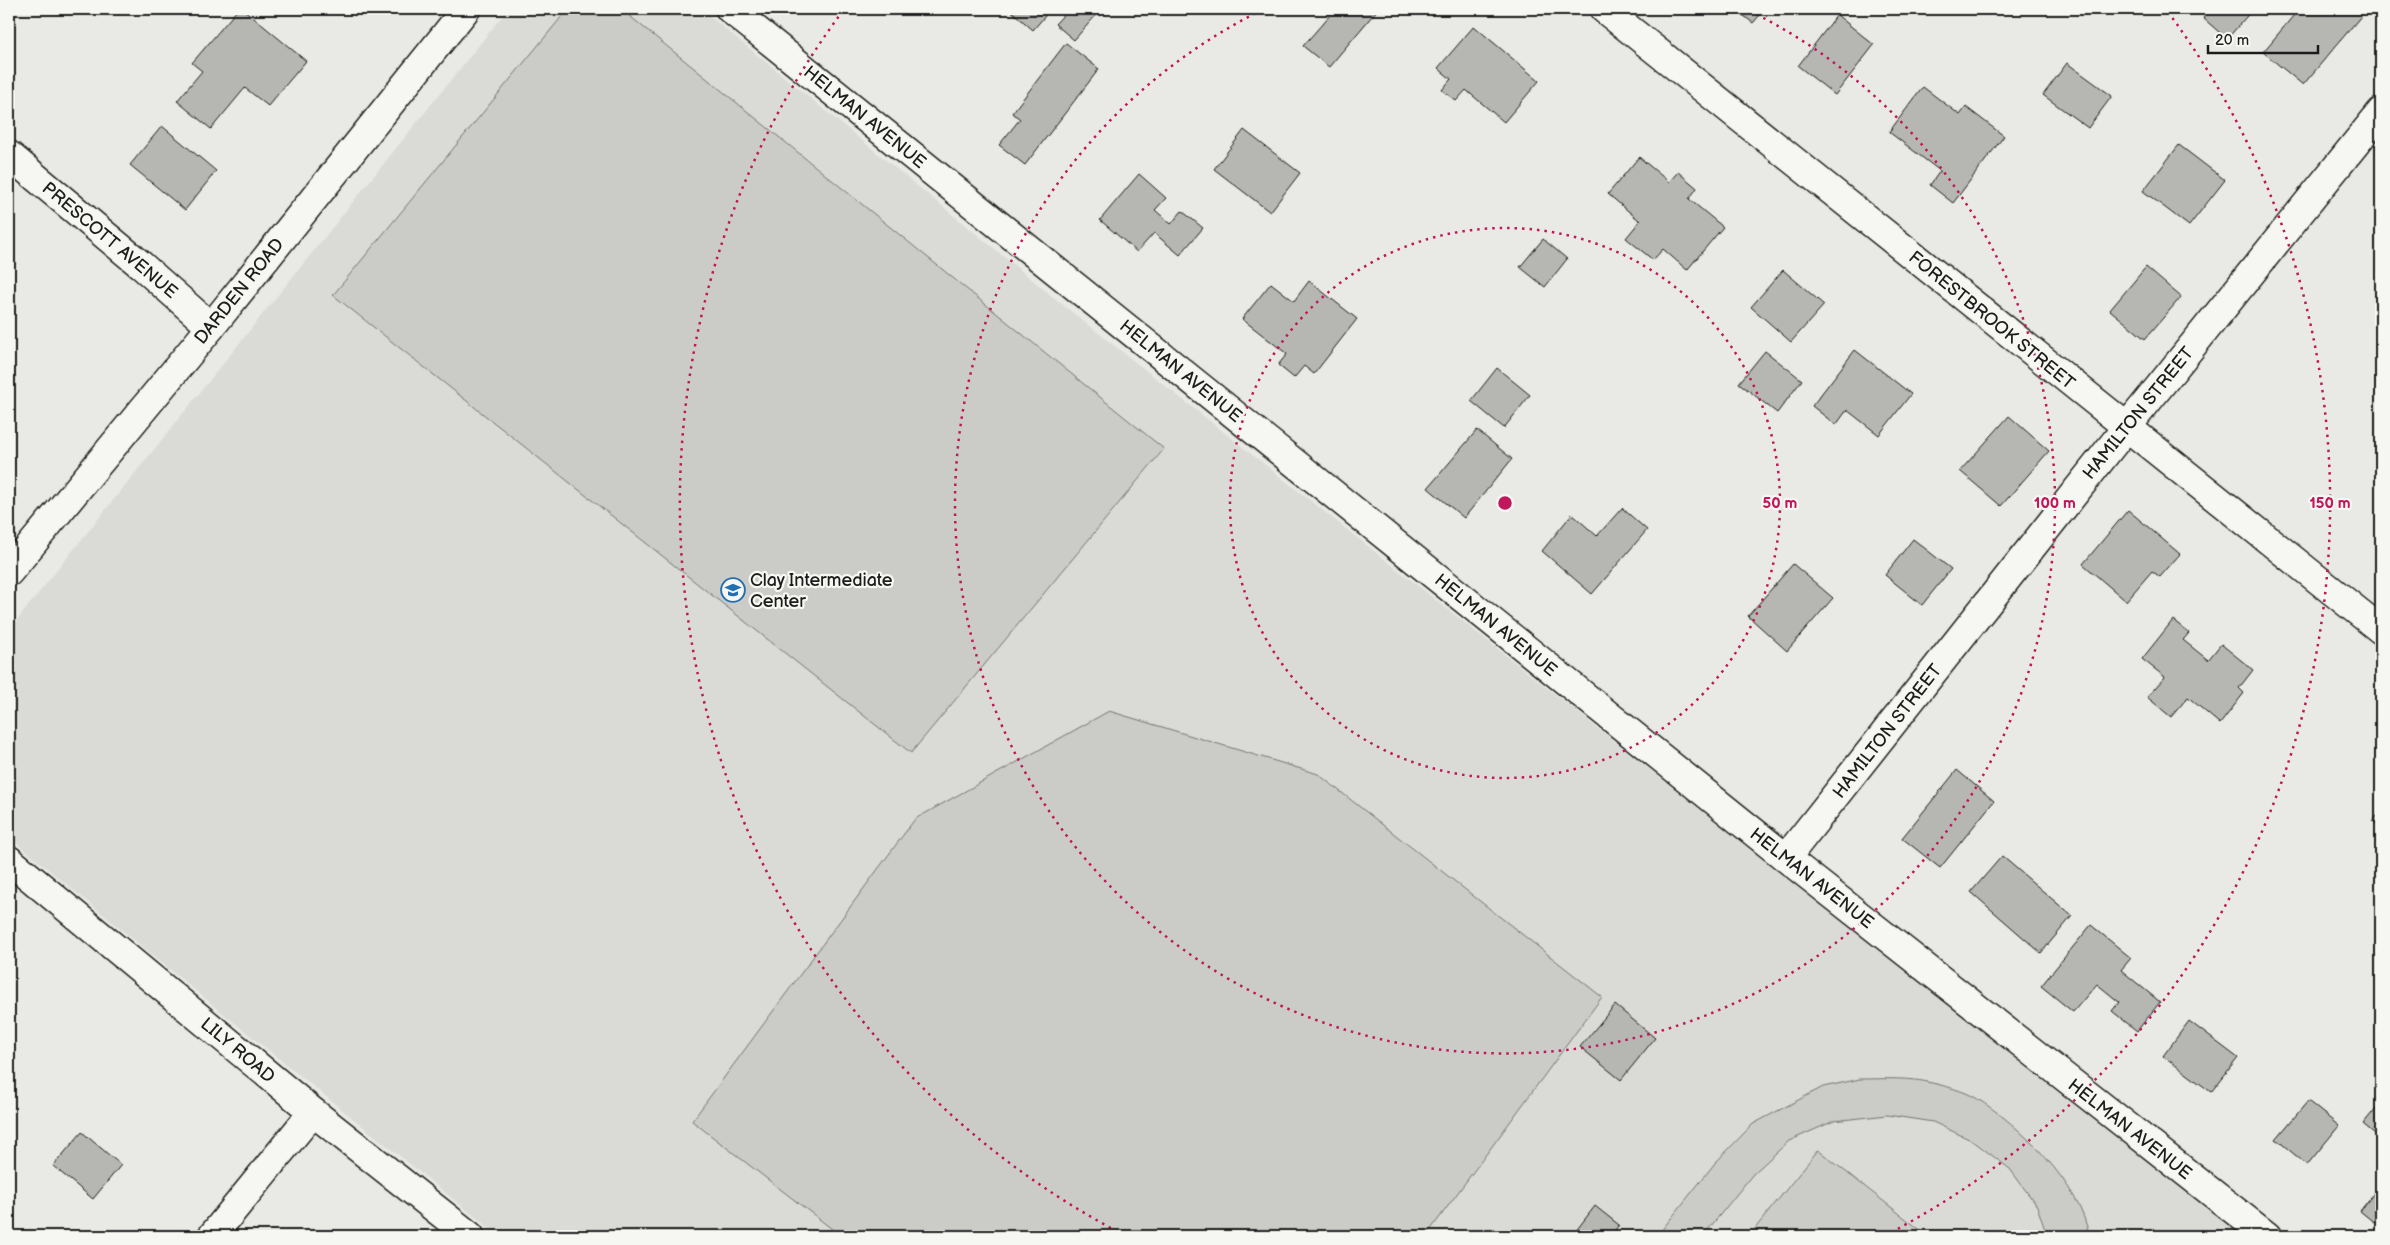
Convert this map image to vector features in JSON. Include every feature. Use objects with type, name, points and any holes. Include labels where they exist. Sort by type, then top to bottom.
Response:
[{"type":"street","name":"DARDEN ROAD","points":[[9,572],[211,327],[466,9]]},
{"type":"street","name":"HELMAN AVENUE","points":[[730,9],[1786,858],[2267,1236]]},
{"type":"street","name":"FORESTBROOK STREET","points":[[1604,9],[2381,630]]},
{"type":"street","name":"HAMILTON STREET","points":[[1786,858],[2126,428],[2381,112]]},
{"type":"street","name":"PRESCOTT AVENUE","points":[[9,155],[141,265],[211,327]]},
{"type":"street","name":"LILY ROAD","points":[[9,860],[312,1112],[470,1236]]},
{"type":"street","points":[[212,1236],[312,1112]]},
{"type":"shaded area","name":"Clay Intermediate Center","points":[[508,9],[701,9],[1063,305],[1700,809],[2246,1236],[499,1236],[236,1024],[9,837],[9,630]]},
{"type":"shaded area","points":[[568,9],[621,9],[1164,449],[911,753],[333,295]]},
{"type":"shaded area","points":[[1109,711],[1318,774],[1602,997],[1426,1236],[841,1236],[692,1121],[915,819]]},
{"type":"shaded area","points":[[1860,1079],[1905,1079],[1937,1084],[1971,1095],[1993,1109],[2029,1140],[2061,1177],[2084,1216],[2089,1236],[2047,1236],[2037,1206],[2010,1169],[1973,1141],[1933,1122],[1887,1115],[1834,1121],[1789,1141],[1753,1174],[1703,1236],[1657,1236],[1715,1163],[1753,1124],[1823,1087]]},
{"type":"shaded area","points":[[1818,1150],[1928,1236],[1749,1236]]},
{"type":"building","points":[[238,9],[243,9],[306,61],[268,106],[245,88],[211,129],[177,101],[202,71],[192,63]]},
{"type":"building","points":[[1009,9],[1051,9],[1033,30]]},
{"type":"building","points":[[1069,9],[1093,9],[1098,13],[1074,40],[1055,24]]},
{"type":"building","points":[[1322,9],[1378,9],[1329,67],[1303,46],[1330,15]]},
{"type":"building","points":[[1735,9],[1765,9],[1753,23]]},
{"type":"building","points":[[2210,9],[2253,9],[2227,39],[2203,18]]},
{"type":"building","points":[[2299,9],[2367,9],[2303,85],[2263,52]]},
{"type":"building","points":[[1837,15],[1874,45],[1835,95],[1798,66]]},
{"type":"building","points":[[1474,26],[1539,81],[1504,122],[1466,90],[1456,101],[1442,90],[1451,79],[1438,68]]},
{"type":"building","points":[[1066,43],[1099,69],[1025,165],[999,145],[1020,119],[1012,113]]},
{"type":"building","points":[[2067,63],[2112,96],[2088,128],[2043,95]]},
{"type":"building","points":[[1923,87],[1960,115],[1966,107],[2004,136],[1953,203],[1930,185],[1940,171],[1889,132]]},
{"type":"building","points":[[162,126],[216,171],[185,210],[130,165]]},
{"type":"building","points":[[1244,130],[1300,173],[1270,212],[1214,169]]},
{"type":"building","points":[[2179,145],[2225,180],[2189,226],[2143,191]]},
{"type":"building","points":[[1639,157],[1669,182],[1678,172],[1697,188],[1689,199],[1723,227],[1687,270],[1663,249],[1653,260],[1626,238],[1640,221],[1608,194]]},
{"type":"building","points":[[1139,174],[1166,198],[1155,210],[1171,224],[1182,211],[1203,228],[1180,255],[1154,233],[1137,252],[1100,220]]},
{"type":"building","points":[[1543,239],[1567,259],[1545,287],[1520,267]]},
{"type":"building","points":[[2146,267],[2181,297],[2145,339],[2110,310]]},
{"type":"building","points":[[1783,270],[1824,305],[1791,342],[1751,307]]},
{"type":"building","points":[[1309,281],[1357,319],[1314,374],[1304,366],[1294,378],[1278,365],[1287,354],[1242,319],[1271,283],[1294,301]]},
{"type":"building","points":[[1855,350],[1911,394],[1879,435],[1847,410],[1836,425],[1812,406]]},
{"type":"building","points":[[1765,351],[1802,380],[1777,413],[1739,383]]},
{"type":"building","points":[[1497,368],[1530,395],[1504,428],[1471,401]]},
{"type":"building","points":[[2009,416],[2049,451],[2001,506],[1960,471]]},
{"type":"building","points":[[1477,430],[1512,459],[1464,518],[1428,488]]},
{"type":"building","points":[[1622,508],[1647,530],[1592,594],[1542,551],[1572,514],[1597,536]]},
{"type":"building","points":[[2128,510],[2180,554],[2160,577],[2152,571],[2126,601],[2083,564]]},
{"type":"building","points":[[1913,539],[1951,569],[1922,605],[1885,575]]},
{"type":"building","points":[[1793,564],[1833,598],[1787,651],[1748,616]]},
{"type":"building","points":[[2173,620],[2189,633],[2183,640],[2208,660],[2221,644],[2253,670],[2239,688],[2244,693],[2220,724],[2188,697],[2171,717],[2147,697],[2165,677],[2142,659]]},
{"type":"building","points":[[1957,770],[1994,801],[1940,868],[1902,838]]},
{"type":"building","points":[[2381,811],[2381,828],[2373,821]]},
{"type":"building","points":[[2002,856],[2072,916],[2041,953],[1971,892]]},
{"type":"building","points":[[2091,925],[2131,958],[2121,970],[2160,1002],[2137,1031],[2112,1011],[2119,1002],[2097,984],[2073,1012],[2041,986]]},
{"type":"building","points":[[1615,1005],[1655,1038],[1621,1080],[1580,1047]]},
{"type":"building","points":[[2189,1021],[2238,1058],[2211,1092],[2163,1056]]},
{"type":"building","points":[[2308,1101],[2339,1126],[2307,1165],[2276,1139]]},
{"type":"building","points":[[2381,1102],[2381,1139],[2363,1124]]},
{"type":"building","points":[[82,1132],[121,1165],[93,1199],[53,1166]]},
{"type":"building","points":[[2381,1184],[2381,1228],[2360,1211]]},
{"type":"building","points":[[1595,1206],[1619,1225],[1610,1236],[1572,1236]]},
{"type":"place","name":"Clay Intermediate Center","points":[[733,590]]}]
